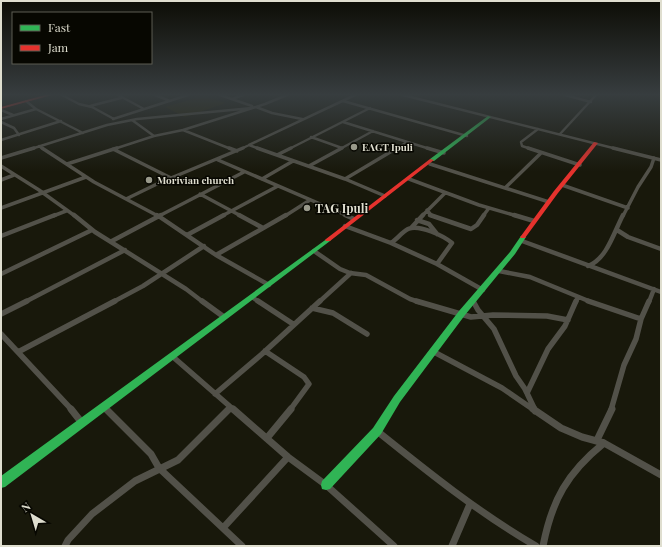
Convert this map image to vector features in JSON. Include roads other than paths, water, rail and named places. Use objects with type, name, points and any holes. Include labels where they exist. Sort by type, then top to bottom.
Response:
[{"type":"main road","points":[[1,483],[269,285],[486,121]]},
{"type":"main road","points":[[326,485],[376,431],[397,399],[462,313],[483,290],[522,241],[534,221],[596,143]]},
{"type":"street","points":[[2,121],[14,128],[19,135]]},
{"type":"street","points":[[1,140],[61,121],[83,133]]},
{"type":"street","points":[[1,158],[83,133],[104,125],[129,121]]},
{"type":"street","points":[[133,121],[154,136]]},
{"type":"street","points":[[67,164],[154,136],[183,130],[212,121]]},
{"type":"street","points":[[126,198],[218,160],[301,121]]},
{"type":"street","points":[[277,155],[310,137],[346,121]]},
{"type":"street","points":[[413,121],[466,136]]},
{"type":"street","points":[[504,121],[661,160]]},
{"type":"street","points":[[560,134],[573,121]]},
{"type":"street","points":[[343,122],[444,153]]},
{"type":"street","points":[[538,129],[521,142],[524,146],[540,153],[580,165]]},
{"type":"street","points":[[183,130],[237,151]]},
{"type":"street","points":[[309,166],[373,131]]},
{"type":"street","points":[[310,137],[342,148]]},
{"type":"street","points":[[345,179],[407,142]]},
{"type":"street","points":[[249,145],[345,179],[385,196]]},
{"type":"street","points":[[39,146],[86,177],[160,217],[216,255],[269,285]]},
{"type":"street","points":[[113,149],[172,178]]},
{"type":"street","points":[[506,188],[511,181],[528,167],[536,155],[540,153]]},
{"type":"street","points":[[588,266],[599,261],[614,236],[638,187],[651,167],[654,158]]},
{"type":"street","points":[[218,160],[354,219]]},
{"type":"street","points":[[262,179],[292,161]]},
{"type":"street","points":[[430,164],[549,202]]},
{"type":"street","points":[[1,166],[87,224],[92,230],[112,241],[162,275],[186,289],[224,317]]},
{"type":"street","points":[[112,241],[244,172]]},
{"type":"street","points":[[1,180],[14,175]]},
{"type":"street","points":[[1,208],[86,177]]},
{"type":"street","points":[[409,179],[489,208],[534,221]]},
{"type":"street","points":[[562,185],[628,208]]},
{"type":"street","points":[[188,235],[278,186]]},
{"type":"street","points":[[391,243],[411,228],[417,220],[445,193]]},
{"type":"street","points":[[200,194],[262,228]]},
{"type":"street","points":[[216,255],[310,200]]},
{"type":"street","points":[[427,210],[431,216],[471,229],[477,225],[489,208]]},
{"type":"street","points":[[1,236],[66,211]]},
{"type":"street","points":[[417,220],[428,223],[437,234]]},
{"type":"street","points":[[346,226],[391,243],[437,264],[483,290]]},
{"type":"street","points":[[411,228],[437,234],[452,243],[437,264]]},
{"type":"street","points":[[1,274],[92,230]]},
{"type":"street","points":[[617,230],[628,237],[661,249]]},
{"type":"street","points":[[614,236],[628,237]]},
{"type":"street","points":[[522,241],[661,292]]},
{"type":"street","points":[[18,352],[162,275],[204,246]]},
{"type":"street","points":[[1,314],[125,250]]},
{"type":"street","points":[[314,251],[328,263],[351,273],[358,272],[366,275],[415,301],[474,317],[491,315],[552,315],[568,320]]},
{"type":"street","points":[[499,270],[530,277],[578,297],[641,319]]},
{"type":"street","points":[[215,394],[351,273]]},
{"type":"street","points":[[543,546],[550,515],[569,475],[600,442],[610,415],[624,365],[636,339],[641,319],[654,289]]},
{"type":"street","points":[[252,297],[293,324]]},
{"type":"street","points":[[527,393],[548,349],[568,320],[578,297]]},
{"type":"street","points":[[473,301],[483,317],[494,329],[497,338],[516,376],[527,393],[535,412]]},
{"type":"street","points":[[312,308],[333,313],[367,334]]},
{"type":"street","points":[[1,334],[46,384],[61,397],[82,423]]},
{"type":"street","points":[[265,350],[304,377],[309,384],[297,402],[267,438]]},
{"type":"street","points":[[434,352],[502,388],[535,412],[561,428],[582,437],[600,442],[661,475]]},
{"type":"street","points":[[172,356],[288,457],[326,485],[387,543],[394,546]]},
{"type":"street","points":[[104,407],[151,454],[159,468],[242,546]]},
{"type":"street","points":[[66,546],[68,540],[80,526],[107,502],[134,481],[181,458],[230,408]]},
{"type":"street","points":[[376,431],[470,504],[536,546]]},
{"type":"street","points":[[223,528],[288,457]]},
{"type":"street","points":[[452,546],[470,504]]},
{"type":"place","name":"EAGT Ipuli","points":[[354,147]]},
{"type":"place","name":"Morivian church","points":[[149,180]]},
{"type":"place","name":"TAG Ipuli","points":[[307,208]]}]
